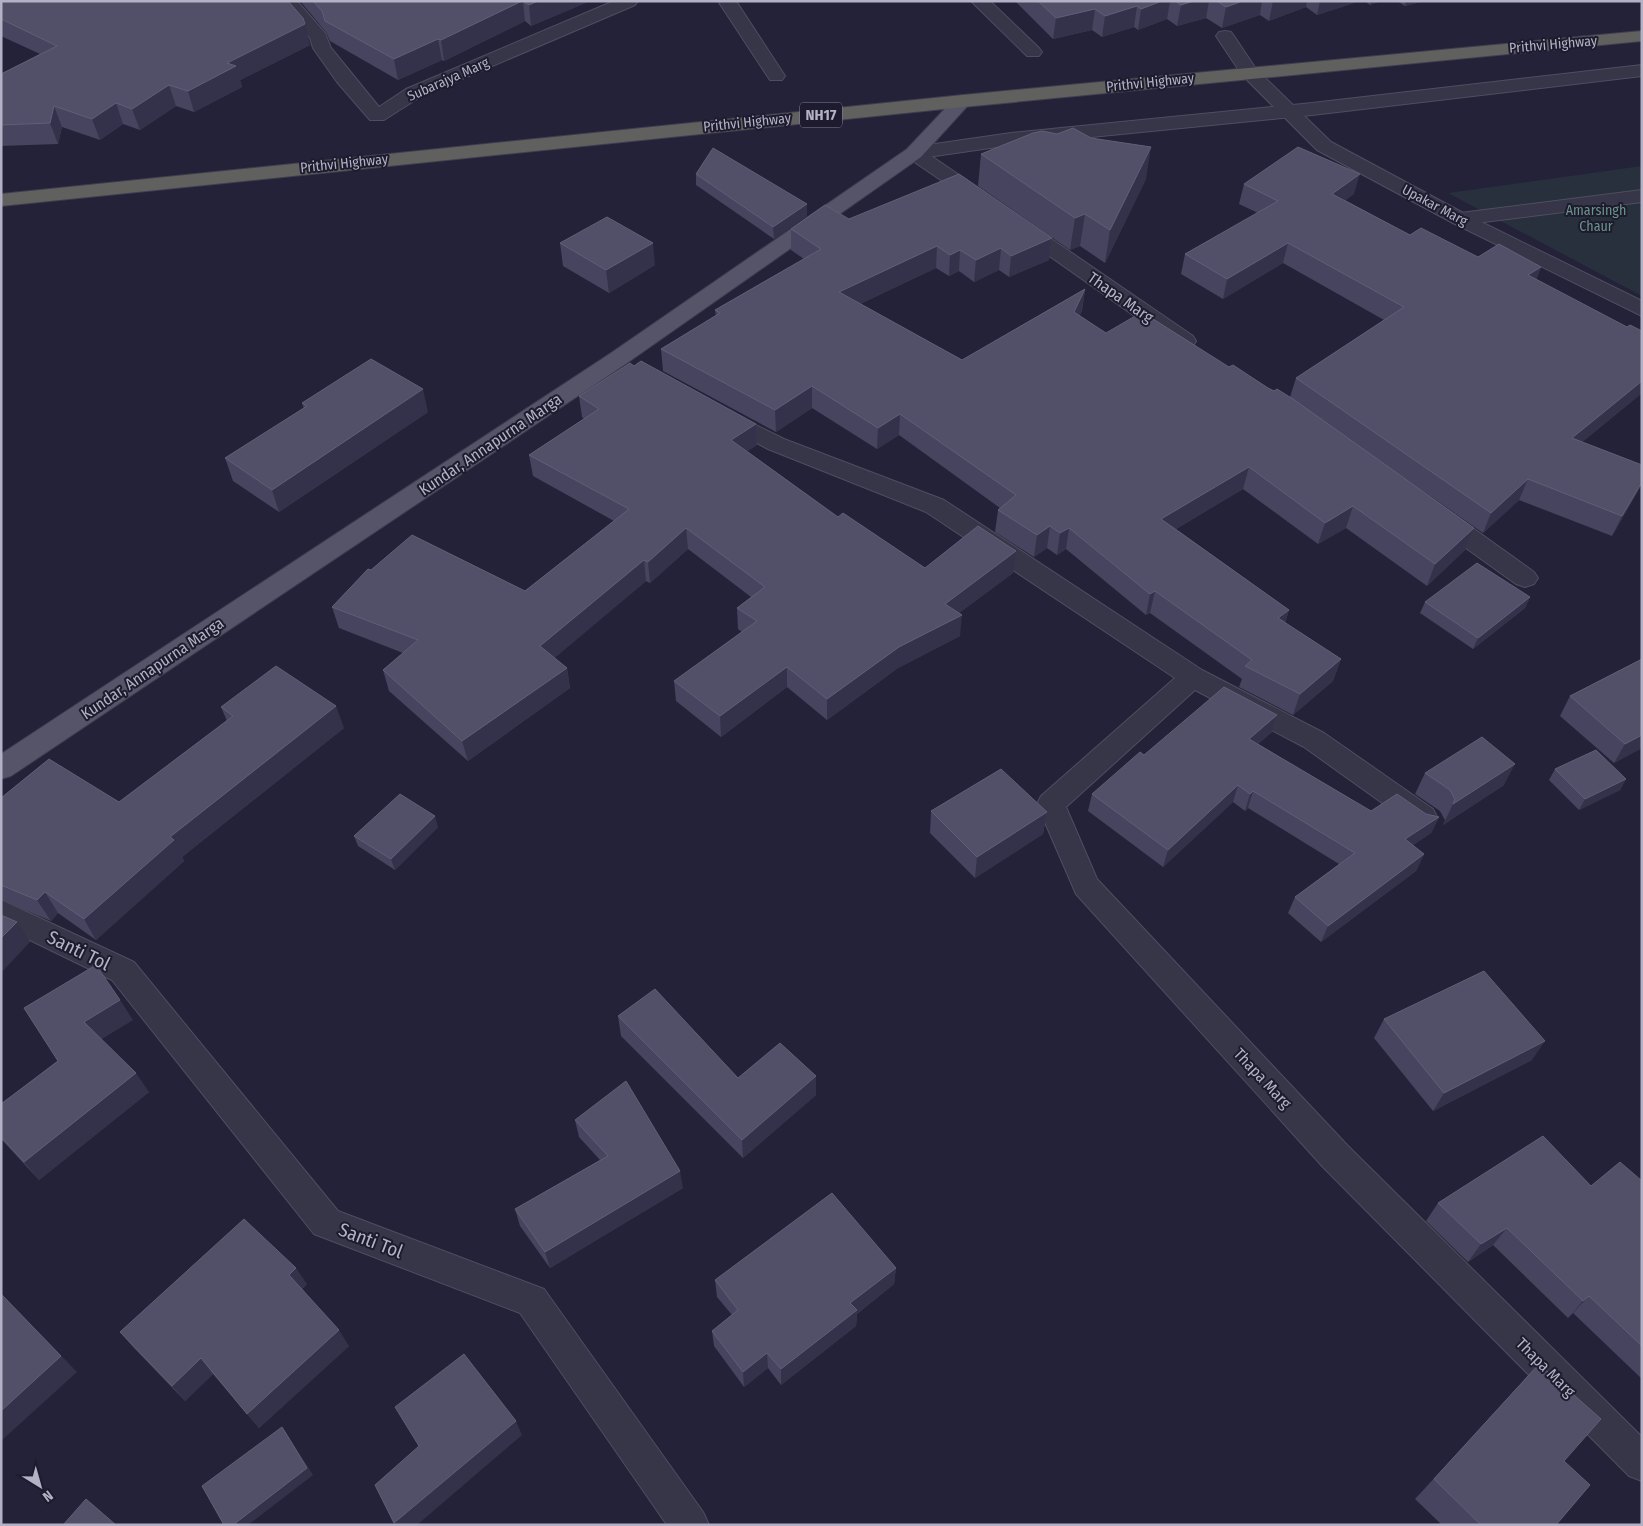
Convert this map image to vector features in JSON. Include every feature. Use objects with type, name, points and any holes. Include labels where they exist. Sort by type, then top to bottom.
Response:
[{"type":"highway","name":"Prithvi Highway","points":[[1,200],[1249,72],[1642,36]]},
{"type":"main road","name":"Kundar, Annapurna Marga","points":[[1,768],[619,358],[914,153],[963,101]]},
{"type":"street","name":"Subarajya Marg","points":[[287,1],[319,37],[322,48],[344,78],[377,116],[413,93],[629,1]]},
{"type":"street","points":[[727,1],[776,76]]},
{"type":"street","points":[[980,1],[1033,52]]},
{"type":"street","name":"Upakar Marg","points":[[1225,36],[1249,72],[1290,110],[1324,146],[1460,219],[1642,310]]},
{"type":"street","points":[[914,153],[1011,139],[1312,109],[1642,70]]},
{"type":"street","name":"Thapa Marg","points":[[914,153],[1201,353]]},
{"type":"street","points":[[1460,219],[1642,196]]},
{"type":"street","points":[[619,358],[645,372]]},
{"type":"street","points":[[706,406],[776,444],[935,506],[1193,677],[1314,740],[1429,821]]},
{"type":"street","points":[[1422,504],[1524,578]]},
{"type":"street","name":"Thapa Marg","points":[[1193,677],[1051,804],[1086,886],[1335,1156],[1642,1463]]},
{"type":"street","name":"Santi Tol","points":[[1,912],[123,971],[326,1223],[532,1301],[690,1525]]},
{"type":"green space","name":"Amarsingh Chaur","points":[[1642,166],[1642,296],[1448,193]]},
{"type":"building","points":[[1,1],[288,1],[303,18],[305,24],[227,63],[236,66],[188,91],[169,85],[132,109],[116,103],[92,119],[54,106],[50,123],[1,125],[1,74],[57,46],[1,19]]},
{"type":"building","points":[[313,1],[522,1],[441,40],[438,39],[394,59],[325,21],[322,11]]},
{"type":"building","points":[[523,1],[538,1],[529,5]]},
{"type":"building","points":[[1038,1],[1162,1],[1141,9],[1137,6],[1105,16],[1095,9],[1056,18]]},
{"type":"building","points":[[1175,1],[1194,1],[1181,5]]},
{"type":"building","points":[[1217,1],[1243,1],[1226,7]]},
{"type":"building","points":[[1073,128],[1091,138],[1151,147],[1110,230],[1085,214],[1075,218],[981,154],[1033,133],[1042,131],[1057,134]]},
{"type":"building","points":[[1298,147],[1360,174],[1332,194],[1410,235],[1421,228],[1478,257],[1499,244],[1541,267],[1528,275],[1627,327],[1630,325],[1642,331],[1642,381],[1572,438],[1642,465],[1642,482],[1622,516],[1528,479],[1491,513],[1296,378],[1404,307],[1288,243],[1227,279],[1185,254],[1278,201],[1244,184]]},
{"type":"building","points":[[713,148],[807,204],[773,227],[696,174]]},
{"type":"building","points":[[959,174],[1052,238],[1011,256],[1001,248],[976,260],[960,250],[950,255],[937,246],[839,292],[962,360],[1085,289],[1074,312],[1106,333],[1142,312],[1229,367],[1233,365],[1268,388],[1274,391],[1277,389],[1293,399],[1474,528],[1435,564],[1353,506],[1325,523],[1249,467],[1161,519],[1289,610],[1278,618],[1341,659],[1300,694],[1245,666],[1252,660],[1155,591],[1150,594],[1069,528],[1060,533],[1050,526],[1037,535],[998,510],[1016,495],[900,414],[878,428],[812,386],[775,410],[661,349],[720,313],[715,310],[821,249],[791,229],[825,205],[849,219]]},
{"type":"building","points":[[607,217],[653,243],[606,270],[560,243]]},
{"type":"building","points":[[371,359],[423,389],[272,490],[225,458],[307,406],[302,403]]},
{"type":"building","points":[[641,361],[756,424],[731,440],[838,517],[843,513],[925,568],[978,526],[1016,551],[945,604],[962,615],[899,647],[827,699],[787,667],[720,716],[674,681],[757,621],[737,608],[765,587],[686,528],[648,562],[644,560],[540,646],[567,668],[462,741],[383,670],[418,640],[332,607],[368,569],[371,570],[412,535],[525,591],[629,509],[529,455],[599,409],[579,396],[630,363],[634,366]]},
{"type":"building","points":[[1477,563],[1530,597],[1478,638],[1425,602]]},
{"type":"building","points":[[1642,659],[1642,735],[1625,744],[1570,696]]},
{"type":"building","points":[[276,666],[336,706],[170,837],[174,840],[84,919],[45,892],[37,900],[1,885],[1,798],[49,759],[119,802],[233,716],[221,707]]},
{"type":"building","points":[[1224,687],[1277,715],[1249,739],[1371,811],[1397,794],[1426,814],[1439,817],[1405,839],[1424,854],[1328,926],[1295,897],[1355,853],[1253,791],[1250,794],[1238,785],[1168,850],[1092,794],[1140,752],[1144,755]]},
{"type":"building","points":[[1482,737],[1515,764],[1453,804],[1455,799],[1450,790],[1425,773]]},
{"type":"building","points":[[1596,750],[1626,779],[1585,799],[1555,769]]},
{"type":"building","points":[[1001,769],[1047,812],[977,857],[931,811]]},
{"type":"building","points":[[400,794],[435,816],[391,859],[354,836]]},
{"type":"building","points":[[1,915],[17,922],[1,938]]},
{"type":"building","points":[[96,965],[120,1000],[84,1022],[136,1073],[24,1162],[1,1137],[1,1104],[58,1061],[24,1008]]},
{"type":"building","points":[[1484,971],[1545,1041],[1444,1093],[1384,1019]]},
{"type":"building","points":[[655,989],[738,1078],[780,1043],[816,1076],[742,1140],[618,1016]]},
{"type":"building","points":[[626,1081],[680,1171],[545,1252],[515,1209],[608,1156],[575,1120]]},
{"type":"building","points":[[1543,1136],[1591,1186],[1620,1162],[1642,1181],[1642,1346],[1589,1296],[1583,1301],[1507,1228],[1481,1244],[1438,1203]]},
{"type":"building","points":[[832,1193],[896,1268],[850,1303],[857,1310],[781,1369],[767,1353],[743,1372],[712,1331],[738,1310],[715,1280]]},
{"type":"building","points":[[244,1219],[296,1268],[289,1275],[339,1330],[247,1414],[201,1358],[172,1386],[120,1332]]},
{"type":"building","points":[[1,1294],[61,1356],[1,1411]]},
{"type":"building","points":[[464,1354],[516,1421],[394,1523],[375,1485],[419,1446],[395,1407]]},
{"type":"building","points":[[1539,1364],[1601,1419],[1564,1461],[1590,1485],[1556,1525],[1481,1525],[1434,1479]]},
{"type":"building","points":[[282,1427],[307,1468],[233,1525],[224,1525],[202,1486]]},
{"type":"building","points":[[86,1499],[116,1525],[63,1525]]}]
